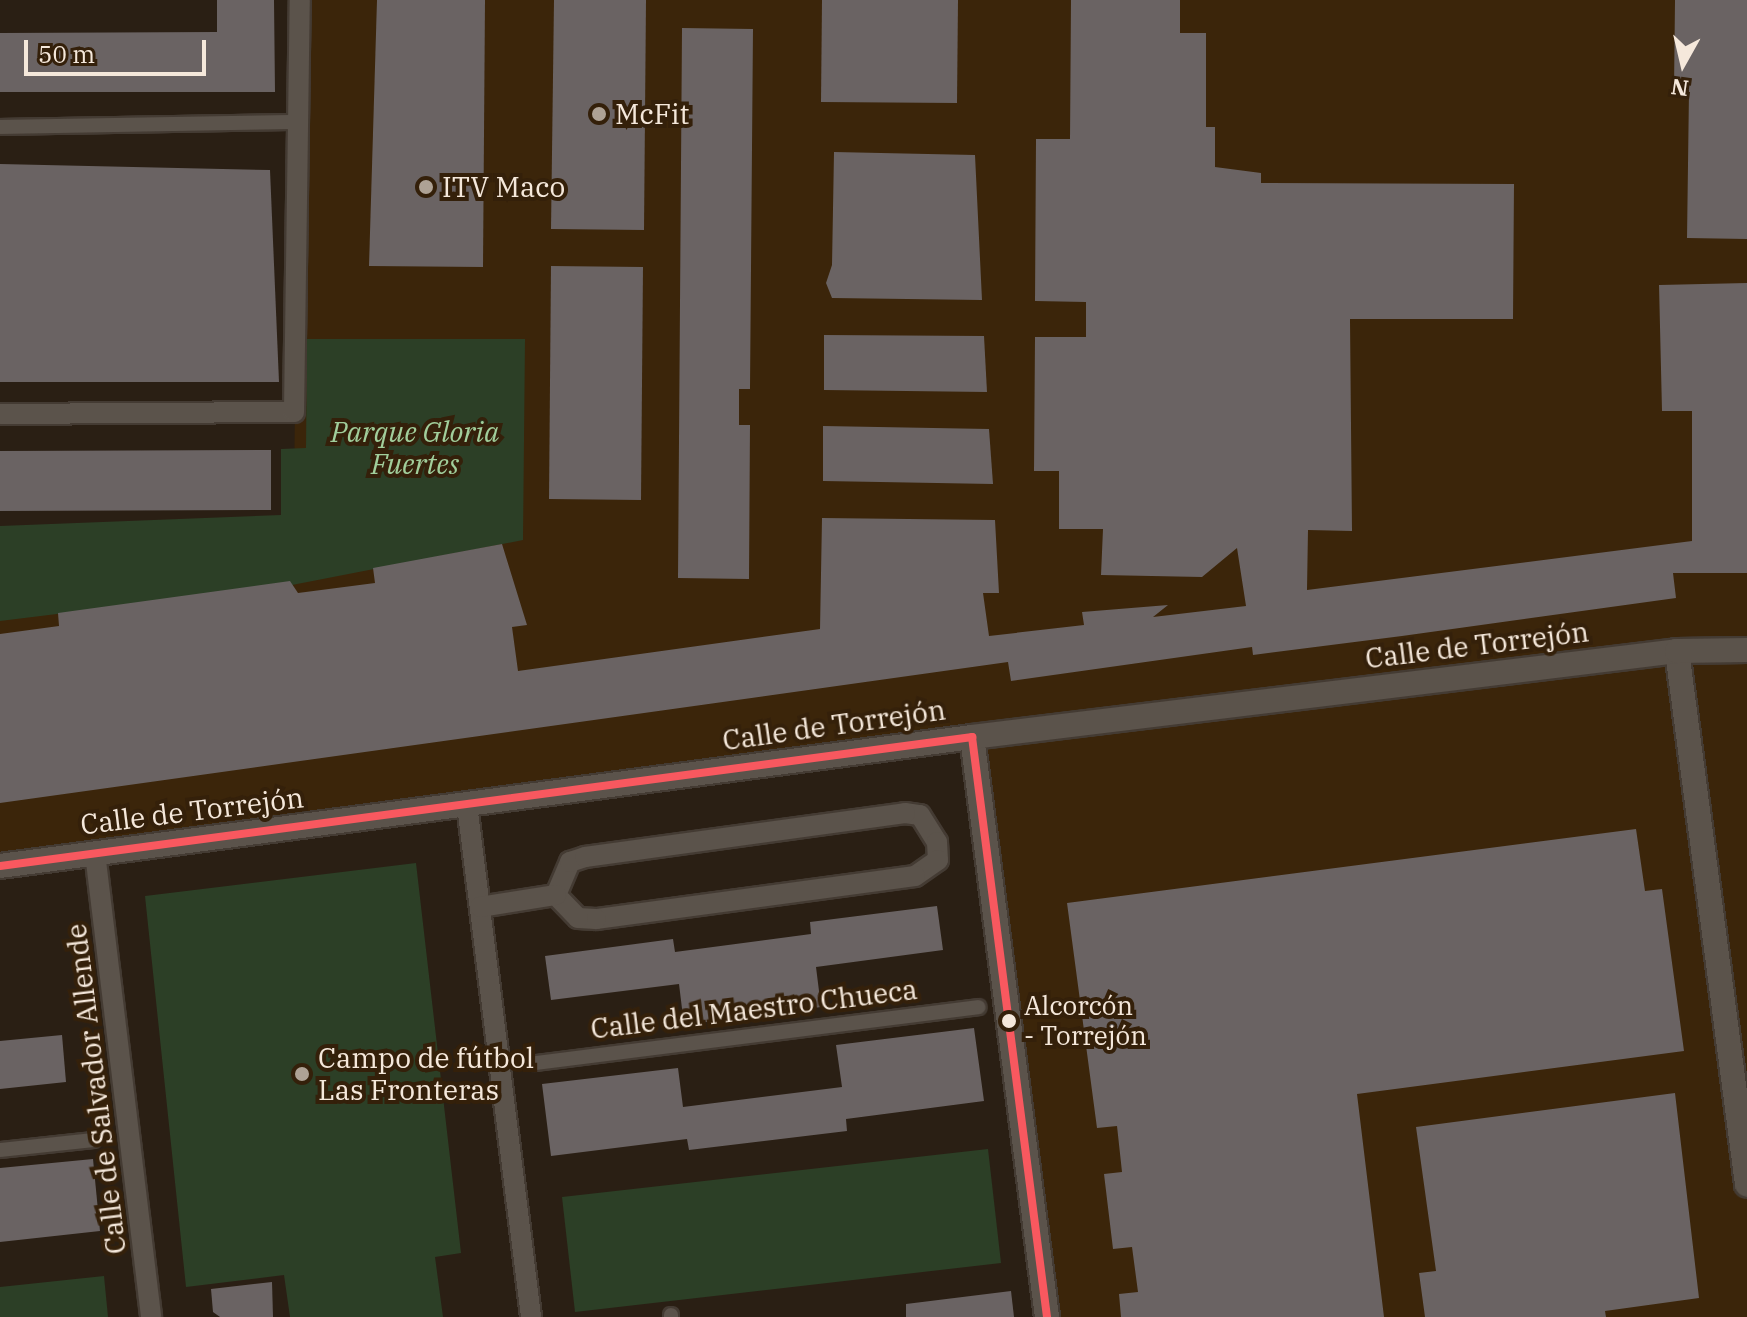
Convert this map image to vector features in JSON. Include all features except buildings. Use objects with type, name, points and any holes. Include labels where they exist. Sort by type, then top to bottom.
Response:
[{"type":"street","points":[[0,414],[294,412],[300,0]]},
{"type":"street","points":[[0,127],[298,122]]},
{"type":"street","name":"Calle de Torrejón","points":[[0,866],[972,737],[1677,651],[1747,650]]},
{"type":"street","points":[[1677,651],[1747,1184]]},
{"type":"street","points":[[972,737],[1047,1317]]},
{"type":"street","points":[[467,805],[531,1317]]},
{"type":"street","points":[[905,813],[920,815],[937,842],[938,860],[915,876],[596,919],[571,913],[556,895],[570,862],[585,857],[905,813]]},
{"type":"street","name":"Calle de Salvador Allende","points":[[95,853],[151,1317]]},
{"type":"street","points":[[480,907],[556,895]]},
{"type":"street","name":"Calle del Maestro Chueca","points":[[536,1063],[978,1007]]},
{"type":"street","points":[[0,1150],[93,1140]]},
{"type":"shaded area","points":[[300,0],[1747,0],[1747,1317],[1047,1317],[972,737],[0,866],[0,607],[293,569]]},
{"type":"green space","name":"Parque Gloria Fuertes","points":[[307,339],[525,339],[523,540],[292,585],[0,621],[0,526],[281,515],[281,449],[306,448]]},
{"type":"green space","name":"Campo de fútbol Las Fronteras","points":[[416,863],[461,1253],[435,1257],[443,1317],[290,1317],[284,1275],[186,1287],[145,896]]},
{"type":"green space","points":[[988,1149],[1001,1263],[575,1312],[562,1197]]},
{"type":"green space","points":[[104,1276],[108,1317],[0,1317],[0,1287]]},
{"type":"transit line","points":[[972,737],[1047,1317]]},
{"type":"transit line","points":[[0,866],[972,737]]},
{"type":"place","name":"McFit","points":[[599,114]]},
{"type":"place","name":"ITV Maco","points":[[426,187]]},
{"type":"place","name":"Alcorcón - Torrejón","points":[[1009,1021]]},
{"type":"place","name":"Campo de fútbol Las Fronteras","points":[[302,1074]]}]
